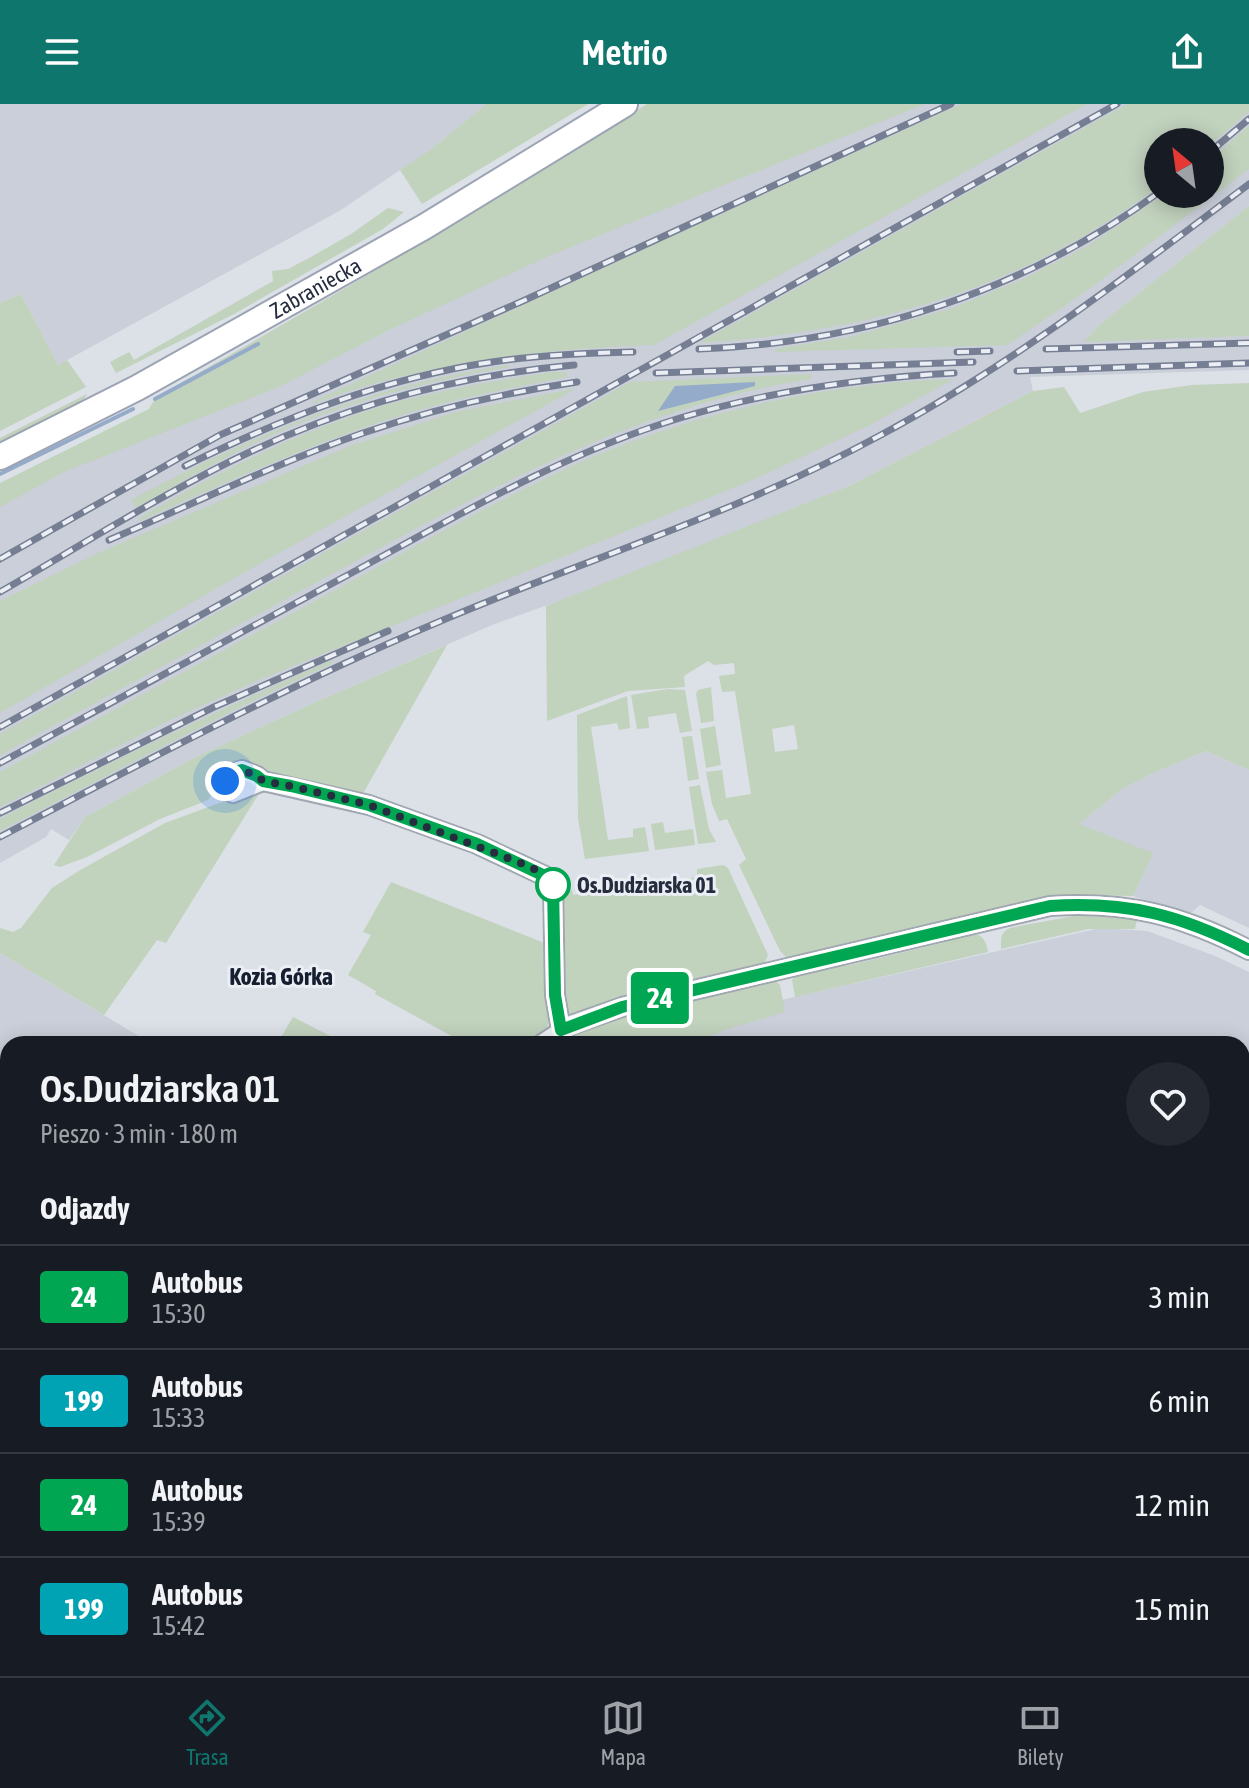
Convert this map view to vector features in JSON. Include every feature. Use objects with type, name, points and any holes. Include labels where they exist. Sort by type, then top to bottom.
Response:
[{"type":"main road","name":"Zabraniecka","points":[[0,457],[137,388],[424,227],[625,104]]},
{"type":"street","points":[[263,781],[369,805],[477,844],[547,877],[553,885],[555,995],[561,1030]]},
{"type":"street","points":[[553,1036],[622,1007],[1050,906],[1088,903],[1146,909],[1221,936],[1249,950]]},
{"type":"shaded area","points":[[0,104],[486,104],[434,147],[341,210],[58,365],[21,294],[0,303]]},
{"type":"shaded area","points":[[854,104],[1249,104],[1249,206],[1099,325],[1085,341],[1249,336],[1249,370],[1030,377],[1033,391],[849,486],[595,588],[492,625],[316,702],[198,756],[85,817],[69,840],[51,829],[46,837],[0,863],[0,492]]},
{"type":"shaded area","points":[[1206,751],[1249,770],[1249,928],[1200,905],[1192,912],[1183,913],[1133,896],[1152,853],[1078,825],[1122,789]]},
{"type":"shaded area","points":[[1100,928],[1147,931],[1249,972],[1249,1036],[621,1036]]},
{"type":"shaded area","points":[[0,953],[139,1036],[0,1036]]},
{"type":"green space","points":[[486,104],[588,104],[422,204],[400,170],[434,147]]},
{"type":"green space","points":[[647,104],[925,104],[551,255],[391,329],[279,387],[64,472],[0,507],[0,483],[149,409],[156,397],[403,254]]},
{"type":"green space","points":[[961,104],[1087,104],[654,345],[567,350],[438,368],[312,402]]},
{"type":"green space","points":[[1127,104],[1249,104],[1249,112],[1224,133],[1224,128],[1144,128],[1144,197],[1053,253],[997,279],[940,300],[822,329],[699,343]]},
{"type":"green space","points":[[1249,126],[1249,169],[1224,188],[1224,147]]},
{"type":"green space","points":[[1249,206],[1249,336],[1084,342],[1099,325]]},
{"type":"green space","points":[[388,208],[404,212],[383,229],[234,314],[116,373],[110,362],[129,352],[134,360],[273,281],[272,271],[288,269],[311,257]]},
{"type":"green space","points":[[1144,208],[1197,208],[1085,292],[1007,345],[775,352],[775,349],[850,337],[953,308],[1021,280],[1086,247]]},
{"type":"green space","points":[[21,294],[58,365],[67,360],[86,387],[0,431],[0,303]]},
{"type":"green space","points":[[509,365],[417,386],[328,413],[253,444],[136,508],[131,500],[223,454],[314,415],[408,386]]},
{"type":"green space","points":[[567,372],[567,377],[450,402],[377,423],[274,462],[140,521],[139,518],[231,468],[294,438],[360,413],[433,393]]},
{"type":"green space","points":[[811,374],[811,379],[686,409],[568,453],[398,538],[0,755],[0,734],[630,382]]},
{"type":"green space","points":[[954,379],[868,426],[755,479],[261,679],[170,720],[0,807],[0,772],[455,524],[583,461],[672,428],[765,403],[859,386]]},
{"type":"green space","points":[[1249,383],[1249,770],[1206,751],[1122,789],[1079,824],[1153,853],[1133,896],[1045,898],[788,959],[780,951],[739,865],[746,859],[727,819],[719,821],[712,804],[706,772],[722,770],[726,798],[751,794],[735,691],[722,692],[719,676],[735,674],[734,663],[714,665],[708,661],[684,676],[685,687],[628,691],[547,721],[546,606],[849,486],[1033,391],[1064,387],[1080,413],[1143,392],[1192,385]],"holes":[[[794,725],[798,749],[775,752],[772,729]]]},
{"type":"green space","points":[[577,388],[261,563],[0,713],[0,601],[98,553],[352,445],[456,412]]},
{"type":"green space","points":[[87,394],[82,402],[0,444],[0,438]]},
{"type":"green space","points":[[447,645],[361,797],[243,764],[227,770],[215,780],[216,789],[208,800],[160,819],[87,857],[60,867],[54,865],[85,817],[198,756]]},
{"type":"green space","points":[[332,660],[333,663],[234,710],[0,831],[0,819],[165,737]]},
{"type":"green space","points":[[711,687],[714,721],[701,723],[696,694],[698,690]]},
{"type":"green space","points":[[668,689],[685,690],[692,731],[680,733],[676,713],[648,717],[649,728],[637,729],[631,695]]},
{"type":"green space","points":[[627,696],[630,728],[619,730],[617,723],[591,727],[608,840],[633,837],[633,829],[645,827],[649,851],[585,859],[578,819],[577,715]]},
{"type":"green space","points":[[715,726],[721,765],[706,768],[700,729]]},
{"type":"green space","points":[[692,736],[699,779],[688,781],[682,737]]},
{"type":"green space","points":[[700,785],[709,829],[716,842],[698,844],[689,787]]},
{"type":"green space","points":[[263,787],[166,943],[157,940],[104,1015],[0,953],[0,928],[13,932],[21,928],[52,888],[82,869],[165,823]]},
{"type":"green space","points":[[663,822],[665,833],[693,829],[695,845],[655,850],[651,824]]},
{"type":"green space","points":[[723,865],[728,868],[768,955],[763,966],[626,997],[569,1015],[564,1008],[559,897],[564,891],[572,890],[573,895],[643,889],[644,885],[697,877],[697,869]]},
{"type":"green space","points":[[391,882],[547,944],[551,975],[548,1029],[542,1036],[451,1036],[375,994],[376,991],[348,975],[371,935],[363,932]]},
{"type":"green space","points":[[1084,914],[1138,915],[1135,929],[1088,929],[1001,949],[1002,936],[1010,928]]},
{"type":"green space","points":[[972,933],[983,939],[988,952],[795,997],[792,980],[803,971],[824,965],[846,966]]},
{"type":"green space","points":[[774,980],[780,985],[785,1012],[711,1036],[570,1036],[632,1011]]},
{"type":"green space","points":[[293,1017],[330,1036],[282,1036]]},
{"type":"water","points":[[755,382],[755,386],[658,411],[675,386]]},
{"type":"waterway","points":[[155,399],[258,344]]},
{"type":"waterway","points":[[0,474],[133,409]]},
{"type":"railway","points":[[0,559],[220,435],[525,300],[951,104]]},
{"type":"railway","points":[[0,727],[1117,104]]},
{"type":"railway","points":[[1224,140],[1249,119]]},
{"type":"railway","points":[[0,837],[343,664],[460,613],[724,509],[879,436],[1023,349],[1249,184]]},
{"type":"railway","points":[[699,349],[761,345],[822,336],[940,306],[998,284],[1053,258],[1107,228],[1144,203]]},
{"type":"railway","points":[[1046,349],[1249,343]]},
{"type":"railway","points":[[957,352],[990,351]]},
{"type":"railway","points":[[185,466],[297,416],[412,378],[510,360],[633,352]]},
{"type":"railway","points":[[656,373],[973,362]]},
{"type":"railway","points":[[1017,371],[1249,363]]},
{"type":"railway","points":[[0,592],[189,483],[292,433],[370,405],[451,384],[574,365]]},
{"type":"railway","points":[[0,763],[475,506],[596,448],[680,418],[747,400],[850,382],[954,373]]},
{"type":"railway","points":[[109,540],[363,433],[469,403],[577,382]]},
{"type":"railway","points":[[0,813],[214,707],[388,631]]},
{"type":"bus line","name":"24","points":[[225,781],[231,773],[249,771],[263,781],[369,805],[477,844],[547,877],[553,885],[555,995],[561,1030],[622,1007],[1050,906],[1088,903],[1146,909],[1187,922],[1249,950]]},
{"type":"place","name":"Os.Dudziarska 01","points":[[553,885]]},
{"type":"district","name":"Kozia Górka","points":[[281,977]]},
{"type":"route","points":[[225,781],[231,773],[249,771],[263,781],[369,805],[531,867],[553,885]]}]
